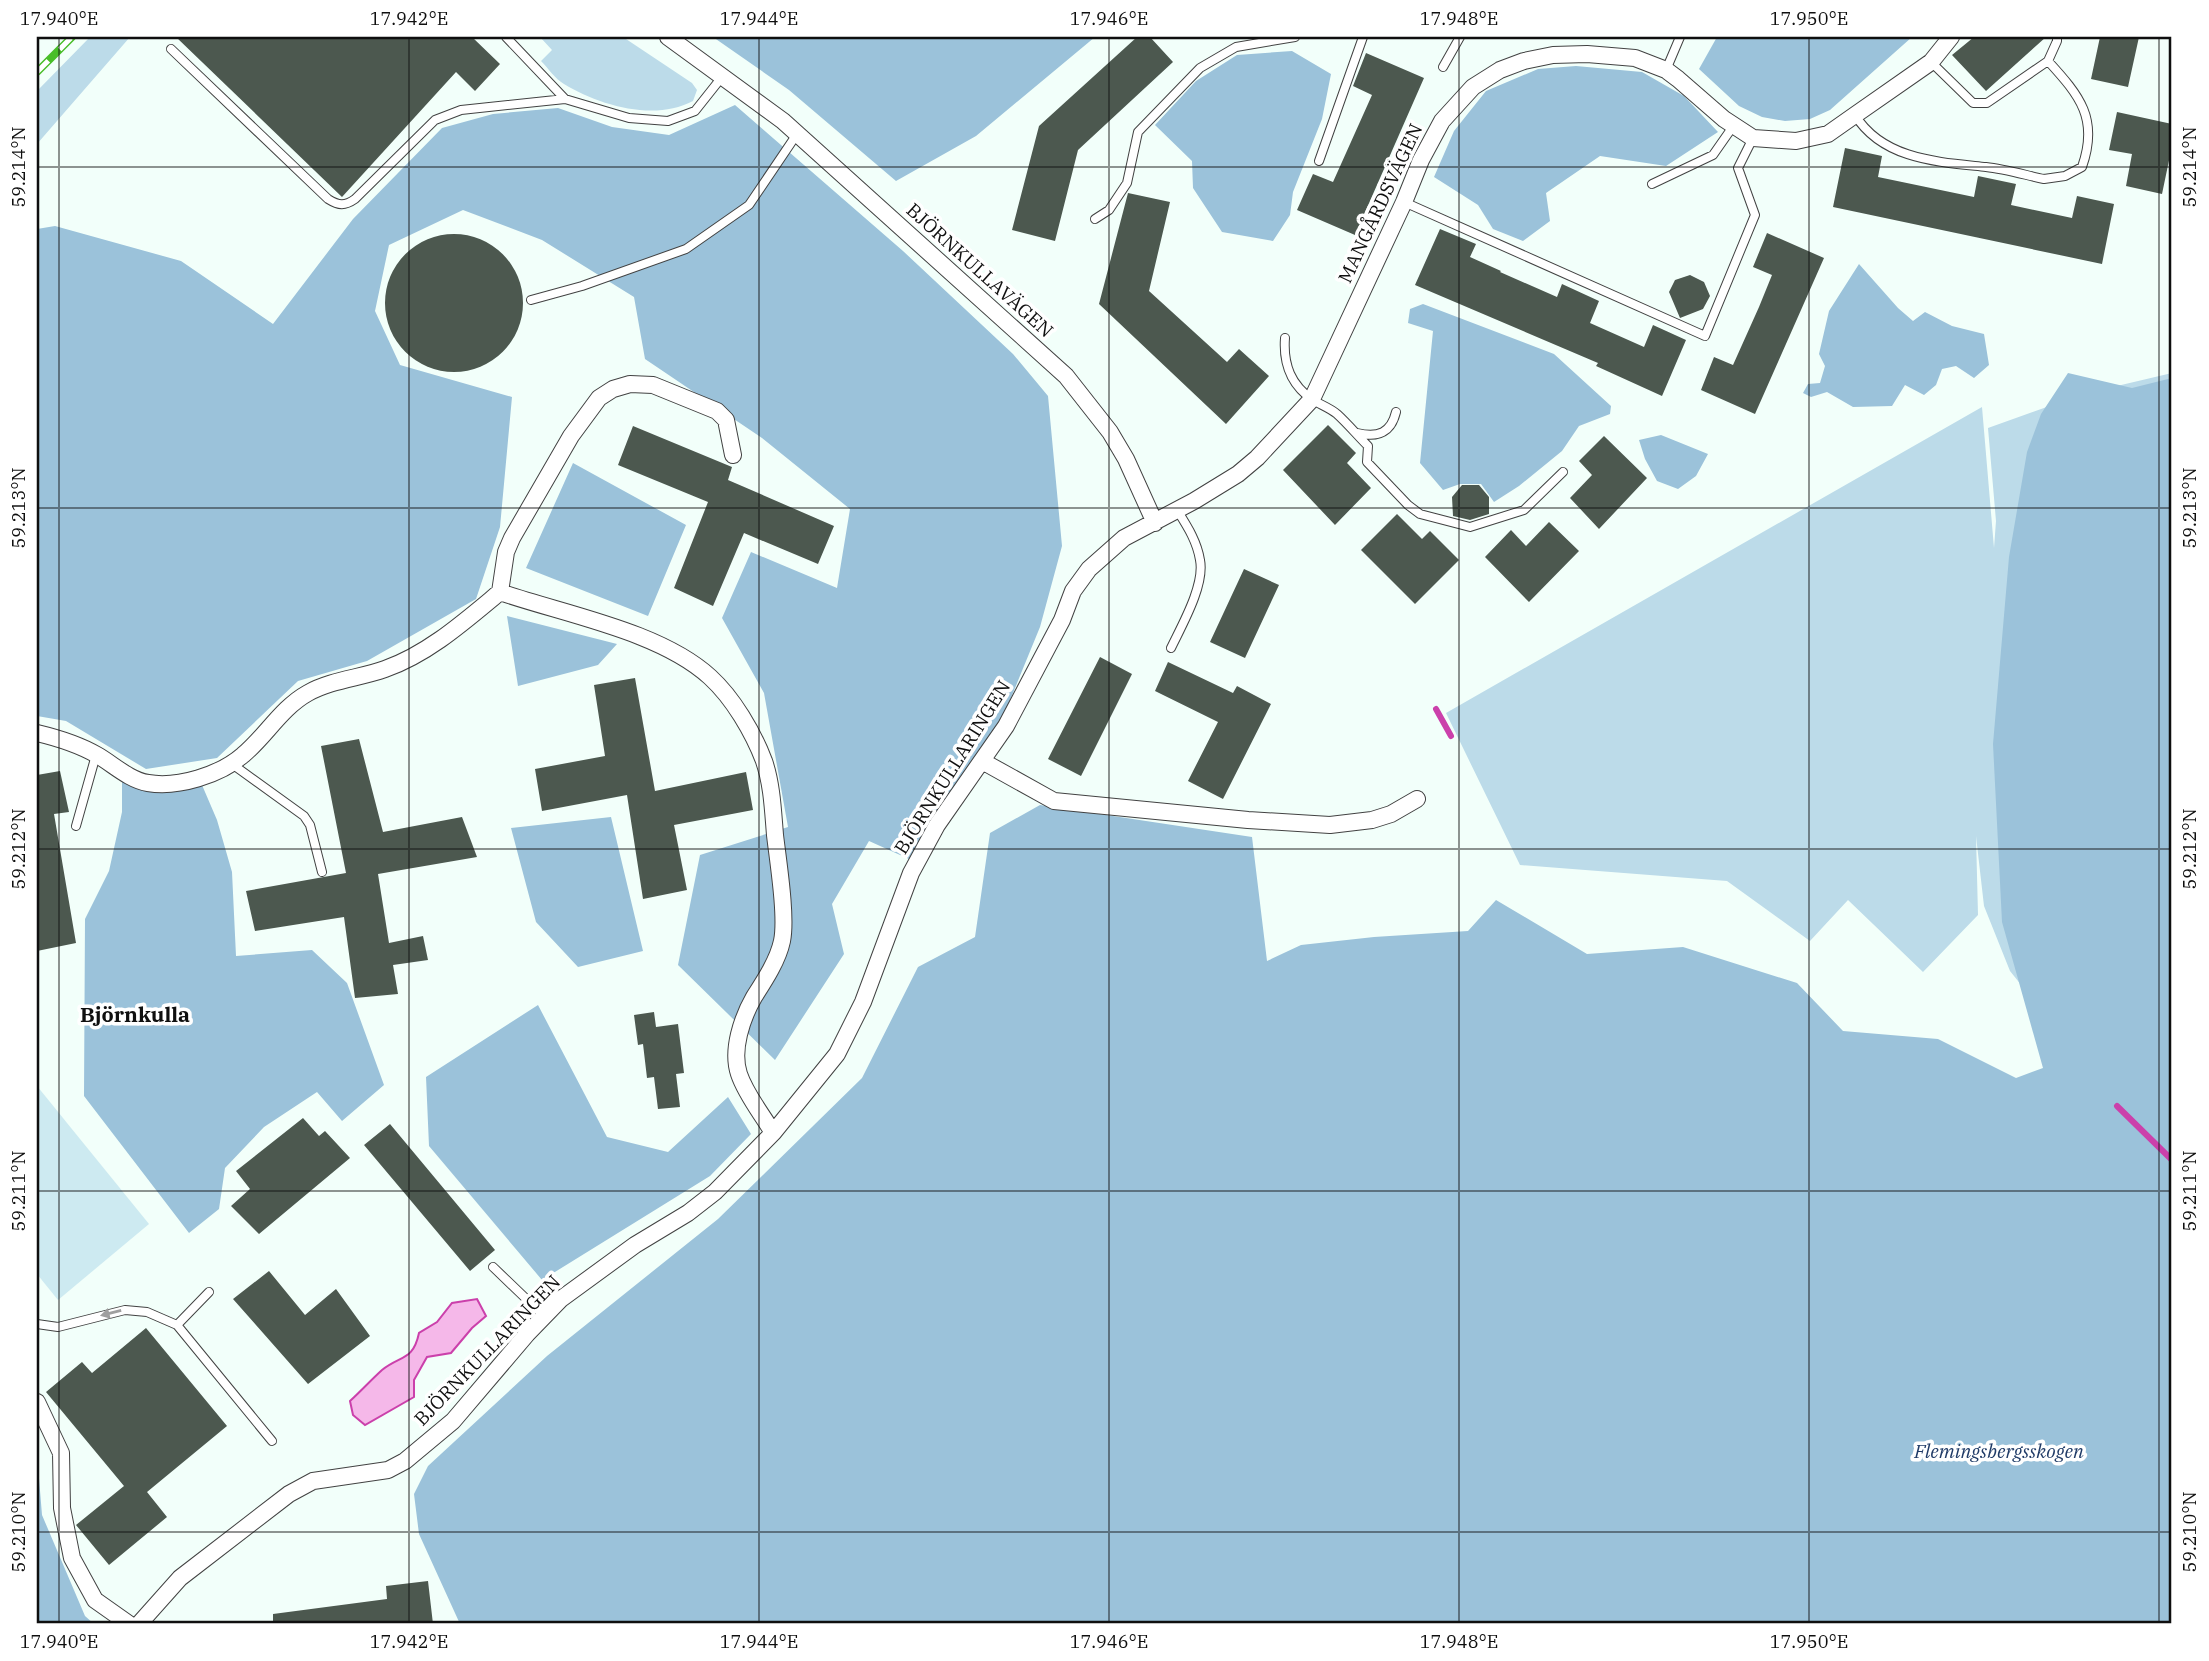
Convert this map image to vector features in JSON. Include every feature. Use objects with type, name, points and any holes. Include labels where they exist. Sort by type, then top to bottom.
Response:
[{"type":"street","name":"BJÖRNKULLAVÄGEN","points":[[668,37],[797,134],[1066,376],[1110,432],[1126,459],[1155,523]]},
{"type":"street","points":[[1753,138],[1796,141],[1828,134],[1931,62],[1951,37]]},
{"type":"street","name":"MANGÅRDSVÄGEN","points":[[1155,523],[1238,474],[1257,458],[1312,399],[1421,160],[1442,121],[1473,87],[1524,61],[1553,55],[1587,54],[1635,58],[1666,70],[1753,138]]},
{"type":"street","points":[[37,733],[62,739],[147,783],[175,783],[199,778],[232,764],[245,754],[270,724],[305,694],[402,663],[452,632],[500,592],[506,552],[512,538],[571,436],[599,398],[613,389],[630,384],[653,385],[717,411],[726,420],[733,455]]},
{"type":"street","name":"BJÖRNKULLARINGEN","points":[[139,1624],[180,1578],[272,1506],[313,1481],[388,1470],[405,1461],[453,1420],[544,1317],[583,1282],[635,1245],[688,1213],[715,1192],[773,1133],[837,1054],[863,1002],[911,873],[937,825],[1006,726],[1062,620],[1073,591],[1089,569],[1124,538],[1155,523]]},
{"type":"street","points":[[500,592],[592,620],[663,646],[710,676],[735,706],[757,747],[764,763],[770,795],[783,914],[783,940],[768,975],[748,1008],[739,1035],[737,1054],[738,1072],[773,1133]]},
{"type":"street","points":[[982,761],[1054,801],[1248,820],[1330,825],[1372,820],[1391,814],[1417,799]]},
{"type":"street","points":[[37,1402],[61,1453],[62,1508],[72,1558],[95,1600],[129,1624]]},
{"type":"lane","points":[[506,37],[565,99]]},
{"type":"lane","points":[[1095,219],[1109,210],[1127,183],[1138,132],[1200,68],[1236,47],[1295,37]]},
{"type":"lane","points":[[1319,160],[1363,37]]},
{"type":"lane","points":[[1443,67],[1460,37]]},
{"type":"lane","points":[[1666,70],[1680,37]]},
{"type":"lane","points":[[1931,62],[1973,103],[1987,103],[2048,61],[2057,37]]},
{"type":"lane","points":[[171,49],[328,200],[337,205],[347,205],[355,200],[435,120],[461,110],[565,99],[629,118],[668,121],[695,111],[722,77]]},
{"type":"lane","points":[[1856,116],[1881,144],[1904,154],[2045,179],[2065,176],[2082,167],[2089,147],[2089,121],[2070,86],[2048,61]]},
{"type":"lane","points":[[1652,184],[1713,155],[1734,125]]},
{"type":"lane","points":[[531,300],[582,286],[687,248],[749,205],[797,134]]},
{"type":"lane","points":[[1404,202],[1706,336],[1755,215],[1738,168],[1753,138]]},
{"type":"lane","points":[[1285,338],[1287,367],[1294,383],[1312,399],[1335,412],[1368,446],[1367,461],[1408,505],[1420,514],[1470,527],[1524,510],[1563,472]]},
{"type":"lane","points":[[1355,433],[1379,436],[1388,430],[1396,412]]},
{"type":"lane","points":[[1171,648],[1196,592],[1201,562],[1193,535],[1177,510]]},
{"type":"lane","points":[[76,826],[96,755]]},
{"type":"lane","points":[[232,764],[304,817],[310,825],[322,872]]},
{"type":"lane","points":[[493,1267],[544,1317]]},
{"type":"lane","points":[[177,1325],[209,1292]]},
{"type":"lane","points":[[37,1324],[58,1327],[125,1310],[147,1312],[177,1325],[272,1441]]},
{"type":"shaded area","points":[[90,37],[130,37],[37,144],[37,91]]},
{"type":"shaded area","points":[[540,37],[623,37],[692,83],[697,90],[693,101],[678,107],[644,110],[610,104],[578,92],[561,82],[541,61],[552,50]]},
{"type":"shaded area","points":[[2172,373],[2172,1624],[2108,1094],[2010,971],[1984,906],[1976,836],[1978,915],[1923,972],[1848,900],[1810,941],[1727,881],[1520,865],[1446,713],[1982,407],[1994,548],[1996,521],[1988,428],[2083,394]]},
{"type":"shaded area","points":[[37,1086],[149,1224],[58,1300],[37,1274]]},
{"type":"shaded area","points":[[477,1299],[486,1316],[451,1353],[427,1357],[414,1380],[414,1397],[365,1425],[353,1415],[350,1401],[382,1370],[410,1353],[419,1333],[437,1322],[452,1303]]},
{"type":"green space","points":[[713,37],[1095,37],[976,136],[896,181],[789,90]]},
{"type":"green space","points":[[1717,37],[1912,37],[1830,110],[1810,119],[1785,121],[1762,117],[1739,106],[1699,69]]},
{"type":"green space","points":[[1292,51],[1331,74],[1322,119],[1293,192],[1290,215],[1273,241],[1222,232],[1193,188],[1192,161],[1155,125],[1196,81],[1237,55]]},
{"type":"green space","points":[[1576,66],[1642,72],[1684,96],[1718,132],[1666,166],[1600,156],[1546,193],[1550,221],[1523,241],[1493,229],[1478,205],[1434,177],[1454,131],[1486,91],[1538,69]]},
{"type":"green space","points":[[735,105],[903,251],[1013,354],[1048,396],[1062,546],[1040,627],[1006,710],[909,859],[869,841],[832,904],[844,954],[775,1060],[678,965],[700,855],[788,827],[764,693],[722,618],[751,552],[837,588],[850,509],[762,438],[645,359],[634,297],[542,240],[463,210],[389,245],[375,311],[400,365],[512,397],[500,527],[476,599],[367,661],[298,681],[217,758],[146,769],[66,721],[37,716],[37,229],[55,226],[181,261],[273,324],[353,219],[442,128],[493,114],[558,108],[612,127],[669,135]]},
{"type":"green space","points":[[1859,264],[1913,321],[1925,312],[1952,326],[1984,334],[1989,365],[1974,378],[1956,366],[1942,369],[1936,385],[1924,395],[1905,385],[1892,406],[1853,407],[1827,392],[1811,397],[1803,393],[1808,384],[1820,383],[1825,366],[1819,354],[1829,311]]},
{"type":"green space","points":[[1423,304],[1554,354],[1611,406],[1610,414],[1579,426],[1562,451],[1519,486],[1494,502],[1481,484],[1460,484],[1443,490],[1420,463],[1433,331],[1408,323],[1410,309]]},
{"type":"green space","name":"Flemingsbergsskogen","points":[[2068,373],[2132,388],[2172,378],[2172,1624],[460,1624],[419,1534],[414,1494],[428,1466],[547,1356],[718,1219],[862,1078],[918,967],[975,937],[990,833],[1040,805],[1252,837],[1267,961],[1301,945],[1468,931],[1496,900],[1587,954],[1683,947],[1797,983],[1843,1031],[1938,1039],[2016,1078],[2043,1068],[2002,922],[1993,744],[2009,557],[2027,452],[2041,414]]},
{"type":"green space","points":[[1661,435],[1708,454],[1696,476],[1678,489],[1657,481],[1645,459],[1639,440]]},
{"type":"green space","points":[[573,463],[686,525],[648,616],[526,568]]},
{"type":"green space","points":[[507,616],[617,644],[598,665],[518,686]]},
{"type":"green space","points":[[122,769],[127,775],[199,778],[217,820],[232,872],[236,956],[312,950],[347,983],[384,1085],[342,1121],[317,1092],[264,1127],[225,1168],[219,1209],[189,1233],[84,1096],[85,919],[109,871],[122,812]]},
{"type":"green space","points":[[611,817],[643,951],[578,967],[536,922],[511,828]]},
{"type":"green space","points":[[538,1005],[607,1137],[668,1152],[728,1097],[751,1134],[710,1176],[542,1280],[429,1146],[426,1077]]},
{"type":"green space","points":[[37,1454],[42,1515],[85,1616],[94,1624],[37,1624]]},
{"type":"building","points":[[176,37],[472,37],[500,64],[475,91],[456,72],[342,197]]},
{"type":"building","points":[[1137,37],[1150,37],[1173,62],[1078,150],[1055,241],[1012,230],[1039,126]]},
{"type":"building","points":[[1974,37],[2046,37],[1986,91],[1952,55]]},
{"type":"building","points":[[2100,37],[2139,37],[2128,87],[2091,79]]},
{"type":"building","points":[[1366,53],[1424,78],[1355,235],[1297,210],[1313,174],[1333,182],[1372,95],[1353,86]]},
{"type":"building","points":[[2117,112],[2172,124],[2172,146],[2162,194],[2126,186],[2132,154],[2109,150]]},
{"type":"building","points":[[1845,148],[1882,156],[1878,177],[1974,197],[1978,176],[2016,184],[2011,205],[2072,218],[2077,196],[2114,204],[2102,264],[1833,207]]},
{"type":"building","points":[[1128,193],[1170,202],[1149,291],[1227,362],[1239,349],[1269,376],[1226,424],[1099,304]]},
{"type":"building","points":[[1440,229],[1476,244],[1470,257],[1500,272],[1557,297],[1562,284],[1599,301],[1590,323],[1644,347],[1653,325],[1686,340],[1662,396],[1596,366],[1598,363],[1415,285]]},
{"type":"building","points":[[1767,233],[1824,258],[1755,414],[1701,390],[1714,357],[1733,365],[1759,307],[1772,275],[1753,267]]},
{"type":"building","points":[[454,234],[480,240],[503,254],[517,277],[523,303],[517,329],[503,352],[480,366],[454,372],[428,366],[405,352],[391,329],[385,303],[391,277],[405,254],[428,240]]},
{"type":"building","points":[[1690,275],[1704,282],[1710,296],[1703,309],[1680,318],[1669,292],[1675,280]]},
{"type":"building","points":[[1328,425],[1356,453],[1347,463],[1371,488],[1335,525],[1283,470]]},
{"type":"building","points":[[633,426],[732,467],[728,480],[834,526],[818,564],[744,533],[713,606],[674,588],[708,502],[618,465]]},
{"type":"building","points":[[1604,436],[1647,478],[1599,529],[1570,498],[1592,475],[1579,461]]},
{"type":"building","points":[[1462,485],[1479,485],[1489,497],[1489,514],[1470,520],[1453,516],[1452,497]]},
{"type":"building","points":[[1397,514],[1422,539],[1430,531],[1459,560],[1415,604],[1361,550]]},
{"type":"building","points":[[1549,522],[1579,551],[1529,602],[1485,557],[1511,530],[1526,546]]},
{"type":"building","points":[[1244,569],[1279,585],[1245,658],[1210,642]]},
{"type":"building","points":[[1100,657],[1132,674],[1081,776],[1048,759]]},
{"type":"building","points":[[1168,662],[1233,693],[1237,686],[1271,704],[1223,799],[1188,781],[1218,722],[1155,691]]},
{"type":"building","points":[[635,678],[655,791],[746,772],[753,810],[674,825],[687,890],[643,899],[627,795],[542,811],[535,769],[605,756],[594,685]]},
{"type":"building","points":[[359,739],[383,832],[462,817],[477,857],[378,874],[389,943],[423,936],[428,960],[393,965],[398,994],[355,998],[344,917],[255,931],[246,891],[346,873],[321,746]]},
{"type":"building","points":[[60,771],[69,812],[54,814],[76,943],[37,951],[37,775]]},
{"type":"building","points":[[654,1012],[656,1027],[678,1024],[684,1073],[676,1074],[680,1107],[658,1109],[654,1077],[647,1078],[643,1044],[638,1045],[634,1015]]},
{"type":"building","points":[[303,1118],[319,1136],[325,1131],[350,1158],[259,1234],[231,1206],[250,1189],[236,1171]]},
{"type":"building","points":[[390,1124],[495,1250],[470,1271],[364,1145]]},
{"type":"building","points":[[269,1271],[305,1315],[336,1289],[370,1336],[308,1384],[233,1299]]},
{"type":"building","points":[[146,1328],[227,1426],[147,1492],[167,1517],[109,1565],[76,1525],[124,1486],[46,1392],[82,1362],[92,1373]]},
{"type":"building","points":[[428,1581],[433,1624],[273,1624],[273,1614],[387,1599],[386,1586]]},
{"type":"waterway","points":[[1436,709],[1451,736]]},
{"type":"waterway","points":[[2117,1106],[2172,1160]]},
{"type":"railway","points":[[37,72],[72,37]]},
{"type":"district","name":"Björnkulla","points":[[135,1014]]}]
